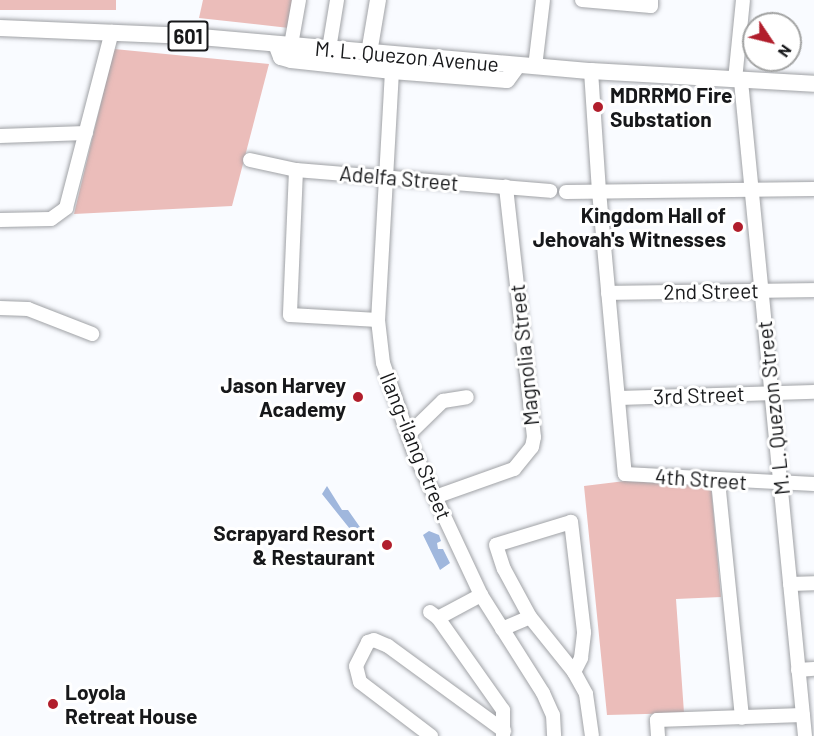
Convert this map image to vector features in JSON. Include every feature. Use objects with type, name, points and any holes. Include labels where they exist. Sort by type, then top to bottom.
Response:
[{"type":"main road","points":[[369,53],[378,0]]},
{"type":"main road","name":"M. L. Quezon Avenue","points":[[0,28],[112,32],[517,66],[814,84]]},
{"type":"main road","points":[[0,35],[33,30]]},
{"type":"main road","points":[[283,45],[281,57],[291,60],[392,71],[507,80],[517,66]]},
{"type":"street","points":[[283,45],[299,0]]},
{"type":"street","points":[[329,49],[337,0]]},
{"type":"street","points":[[535,67],[543,0]]},
{"type":"street","points":[[582,0],[651,3]]},
{"type":"street","name":"M. L. Quezon Street","points":[[743,0],[738,80],[782,484],[805,736]]},
{"type":"street","points":[[0,220],[51,219],[66,208],[112,32]]},
{"type":"street","name":"Ilang-ilang Street","points":[[392,71],[384,177],[378,320],[383,363],[408,435],[435,497],[481,596],[543,693],[553,715],[554,736]]},
{"type":"street","points":[[591,71],[599,191],[619,398]]},
{"type":"street","points":[[0,136],[86,134]]},
{"type":"street","name":"Adelfa Street","points":[[250,160],[296,170],[549,190]]},
{"type":"street","points":[[296,170],[290,315],[378,320]]},
{"type":"street","name":"Magnolia Street","points":[[435,497],[514,469],[532,447],[534,437],[507,187]]},
{"type":"street","points":[[566,192],[814,189]]},
{"type":"street","name":"2nd Street","points":[[608,293],[814,290]]},
{"type":"street","points":[[0,308],[28,309],[92,334]]},
{"type":"street","name":"3rd Street","points":[[619,398],[814,392]]},
{"type":"street","points":[[408,435],[442,401],[467,397]]},
{"type":"street","name":"4th Street","points":[[619,398],[625,474],[718,481],[814,484]]},
{"type":"street","points":[[718,481],[742,718]]},
{"type":"street","points":[[574,672],[581,658],[584,632],[570,522],[496,545],[504,569],[530,617],[574,672],[589,703],[592,736]]},
{"type":"street","points":[[790,584],[814,583]]},
{"type":"street","points":[[481,596],[434,615],[502,710],[504,734]]},
{"type":"street","points":[[502,629],[530,617]]},
{"type":"street","points":[[430,736],[360,682],[356,666],[368,642],[374,640],[388,646],[504,734]]},
{"type":"street","points":[[798,670],[814,669]]},
{"type":"street","points":[[658,736],[657,720],[803,715]]},
{"type":"shaded area","points":[[0,0],[116,0],[116,10],[0,10]]},
{"type":"shaded area","points":[[203,0],[295,0],[289,28],[199,18]]},
{"type":"shaded area","points":[[114,49],[269,64],[232,206],[74,214]]},
{"type":"shaded area","points":[[625,481],[711,486],[721,597],[676,599],[684,713],[607,715],[584,486]]},
{"type":"water","points":[[327,486],[342,510],[348,510],[362,530],[354,534],[322,494]]},
{"type":"water","points":[[429,531],[439,535],[441,541],[437,543],[438,549],[443,549],[450,563],[440,570],[423,535]]},
{"type":"place","name":"MDRRMO Fire Substation","points":[[598,107]]},
{"type":"place","name":"Kingdom Hall of Jehovah's Witnesses","points":[[738,227]]},
{"type":"place","name":"Jason Harvey Academy","points":[[358,397]]},
{"type":"place","name":"Scrapyard Resort & Restaurant","points":[[387,545]]},
{"type":"place","name":"Loyola Retreat House","points":[[53,704]]}]
